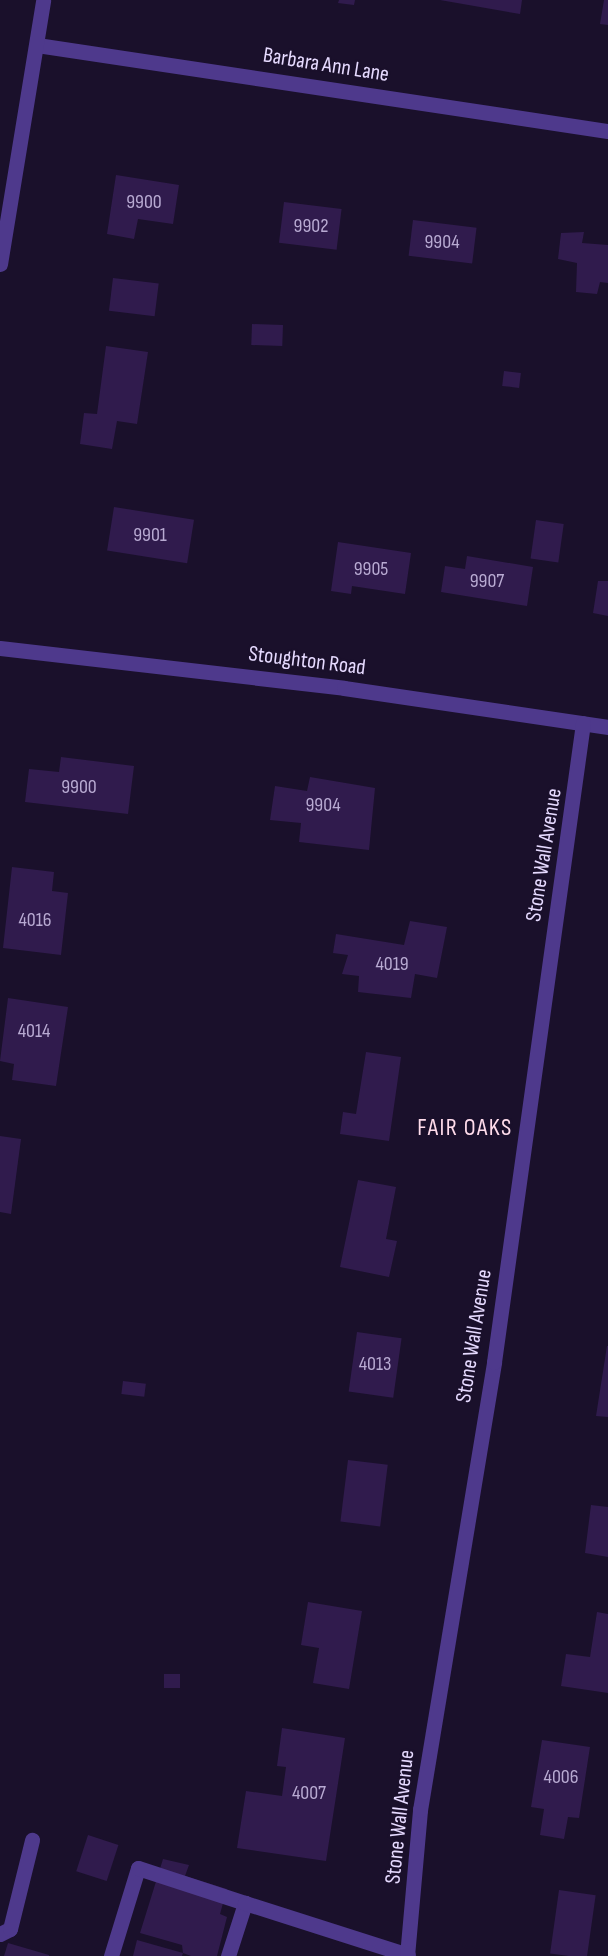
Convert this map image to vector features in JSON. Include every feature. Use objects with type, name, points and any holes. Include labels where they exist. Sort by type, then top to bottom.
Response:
[{"type":"street","points":[[0,264],[1,246],[43,0]]},
{"type":"street","name":"Barbara Ann Lane","points":[[37,45],[608,131]]},
{"type":"street","name":"Stoughton Road","points":[[0,648],[608,727]]},
{"type":"street","name":"Stone Wall Avenue","points":[[407,1955],[423,1788],[494,1362],[583,723]]},
{"type":"street","points":[[0,1934],[10,1929],[32,1840]]},
{"type":"street","points":[[111,1956],[138,1868],[407,1955]]},
{"type":"street","points":[[228,1956],[245,1903]]},
{"type":"building","points":[[339,0],[355,0],[354,5],[338,3]]},
{"type":"building","points":[[440,0],[522,0],[520,14]]},
{"type":"building","points":[[604,0],[608,0],[608,25],[600,24]]},
{"type":"building","points":[[116,175],[179,185],[173,224],[138,219],[134,239],[107,234]]},
{"type":"building","points":[[284,202],[342,209],[337,250],[279,243]]},
{"type":"building","points":[[413,220],[477,228],[472,264],[409,256]]},
{"type":"building","points":[[584,232],[582,243],[608,245],[608,283],[600,282],[597,294],[576,292],[577,263],[558,259],[561,233]]},
{"type":"building","points":[[113,278],[159,284],[155,316],[109,311]]},
{"type":"building","points":[[252,324],[283,325],[282,346],[251,345]]},
{"type":"building","points":[[106,346],[148,352],[137,424],[117,421],[112,449],[80,444],[84,413],[97,414]]},
{"type":"building","points":[[504,371],[521,373],[519,388],[502,386]]},
{"type":"building","points":[[114,507],[194,520],[187,563],[107,550]]},
{"type":"building","points":[[536,520],[564,524],[558,563],[531,559]]},
{"type":"building","points":[[338,542],[411,553],[405,594],[352,586],[351,594],[331,591]]},
{"type":"building","points":[[467,556],[533,567],[527,606],[441,592],[445,566],[465,569]]},
{"type":"building","points":[[598,581],[608,581],[608,616],[593,613]]},
{"type":"building","points":[[61,757],[134,766],[128,814],[25,802],[29,769],[59,772]]},
{"type":"building","points":[[310,777],[375,788],[369,850],[299,842],[301,823],[270,820],[275,786],[307,791]]},
{"type":"building","points":[[12,867],[54,872],[52,891],[68,893],[61,955],[3,948]]},
{"type":"building","points":[[410,921],[447,927],[437,978],[415,974],[411,998],[358,992],[359,976],[342,974],[348,955],[333,953],[336,934],[404,945]]},
{"type":"building","points":[[8,998],[68,1007],[56,1086],[12,1080],[14,1064],[0,1061]]},
{"type":"building","points":[[366,1052],[401,1057],[389,1141],[340,1134],[343,1112],[356,1114]]},
{"type":"building","points":[[0,1136],[21,1139],[11,1214],[0,1212]]},
{"type":"building","points":[[358,1180],[396,1187],[386,1239],[397,1241],[389,1277],[340,1267]]},
{"type":"building","points":[[357,1332],[402,1338],[393,1398],[349,1391]]},
{"type":"building","points":[[608,1346],[608,1417],[596,1416]]},
{"type":"building","points":[[123,1381],[146,1384],[144,1397],[121,1394]]},
{"type":"building","points":[[348,1460],[388,1465],[380,1526],[340,1522]]},
{"type":"building","points":[[591,1505],[608,1507],[608,1557],[585,1553]]},
{"type":"building","points":[[308,1602],[362,1611],[349,1689],[313,1683],[319,1648],[301,1645]]},
{"type":"building","points":[[597,1612],[608,1614],[608,1693],[561,1686],[566,1654],[590,1657]]},
{"type":"building","points":[[164,1674],[180,1674],[180,1688],[164,1688]]},
{"type":"building","points":[[282,1728],[345,1738],[326,1861],[237,1848],[246,1791],[282,1796],[286,1767],[277,1766]]},
{"type":"building","points":[[542,1740],[590,1747],[579,1818],[568,1817],[564,1839],[540,1835],[544,1809],[531,1807]]},
{"type":"building","points":[[88,1835],[118,1845],[107,1881],[76,1871]]},
{"type":"building","points":[[163,1859],[189,1865],[185,1876],[227,1889],[220,1914],[227,1917],[217,1956],[191,1956],[183,1953],[182,1945],[140,1933]]},
{"type":"building","points":[[559,1890],[596,1895],[587,1956],[550,1953]]},
{"type":"building","points":[[137,1940],[183,1953],[182,1956],[133,1956]]},
{"type":"building","points":[[8,1943],[49,1955],[49,1956],[4,1956]]},
{"type":"district","name":"FAIR OAKS","points":[[465,1128]]}]
